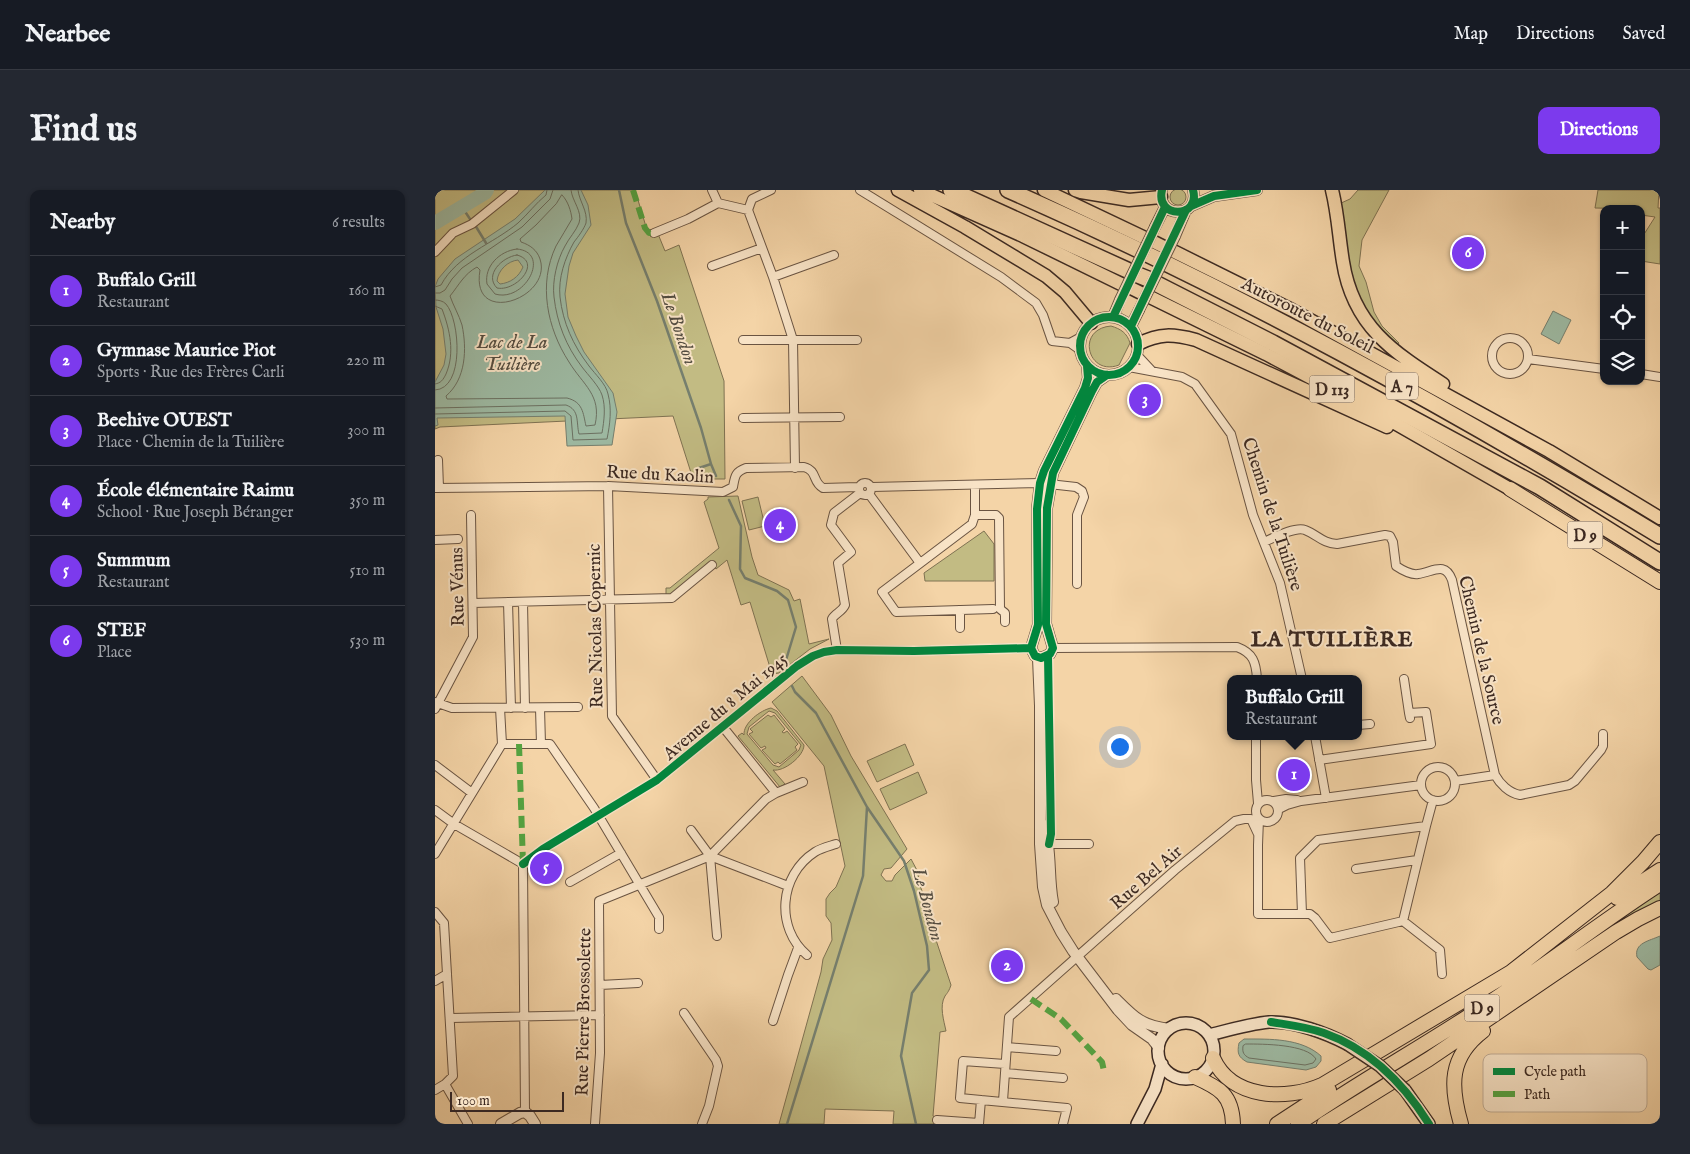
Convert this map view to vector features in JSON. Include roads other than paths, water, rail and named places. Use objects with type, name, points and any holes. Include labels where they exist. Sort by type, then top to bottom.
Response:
[{"type":"highway","name":"A 7","points":[[951,190],[1139,284],[1273,343],[1540,487],[1660,562]]},
{"type":"highway","name":"Autoroute du Soleil","points":[[1008,190],[1137,249],[1364,364],[1552,471],[1660,536]]},
{"type":"highway","name":"D 9","points":[[1510,488],[1660,582]]},
{"type":"highway","name":"D 9","points":[[1511,972],[1612,893],[1660,842]]},
{"type":"highway","name":"D 9","points":[[1277,1124],[1445,1017],[1660,870]]},
{"type":"highway","name":"D 9","points":[[1298,1124],[1332,1100],[1485,1006],[1660,884]]},
{"type":"highway","name":"D 9","points":[[1324,1124],[1429,1059],[1638,919],[1660,908]]},
{"type":"highway","points":[[1461,1124],[1454,1098],[1453,1084],[1457,1065],[1465,1049],[1474,1038],[1596,946]]},
{"type":"highway","points":[[1213,1058],[1217,1069],[1226,1078],[1253,1091],[1283,1096],[1312,1090],[1331,1081],[1511,972]]},
{"type":"highway","points":[[1342,1124],[1429,1059]]},
{"type":"highway","points":[[1195,1077],[1222,1091],[1231,1109],[1233,1124]]},
{"type":"main road","points":[[898,190],[965,227],[1046,276],[1061,288],[1091,322]]},
{"type":"main road","name":"D 113","points":[[920,190],[1023,236],[1139,284],[1379,414],[1660,576]]},
{"type":"main road","points":[[1044,190],[1292,310],[1549,451]]},
{"type":"main road","points":[[1075,190],[1129,200],[1163,198]]},
{"type":"main road","points":[[1332,190],[1347,282],[1353,299],[1364,318],[1378,336],[1397,354],[1415,366],[1549,451],[1660,518]]},
{"type":"main road","points":[[1137,349],[1150,338],[1165,334],[1196,340],[1388,427],[1480,472]]},
{"type":"main road","points":[[1209,1035],[1271,1022],[1323,1032],[1347,1044],[1380,1066],[1405,1090],[1429,1124]]},
{"type":"main road","points":[[1177,1025],[1194,1025],[1202,1028],[1209,1035],[1213,1043],[1213,1058],[1209,1067],[1203,1073],[1187,1079],[1173,1075],[1162,1064],[1159,1048],[1169,1029],[1177,1025]]},
{"type":"main road","points":[[1137,1124],[1155,1089],[1162,1064]]},
{"type":"street","points":[[435,252],[453,233],[472,224],[514,190]]},
{"type":"street","points":[[712,190],[718,203]]},
{"type":"street","points":[[771,190],[752,199],[748,210],[773,277],[793,340],[795,468]]},
{"type":"street","points":[[860,190],[1001,277],[1029,298],[1039,306],[1052,341],[1070,343],[1079,350],[1087,366],[1088,378],[1085,388],[1044,471],[1040,484],[1037,509],[1038,625],[1032,644],[1033,654],[1037,658],[1040,706],[1041,817],[1050,886],[1061,932],[1124,1017],[1132,1025],[1152,1038],[1159,1048]]},
{"type":"street","points":[[1131,326],[1195,198],[1193,190]]},
{"type":"street","points":[[1163,198],[1175,212],[1189,208],[1214,196],[1257,190]]},
{"type":"street","points":[[1113,317],[1155,227],[1163,198]]},
{"type":"street","points":[[653,233],[688,220],[718,203],[748,210]]},
{"type":"street","points":[[712,266],[762,248]]},
{"type":"street","points":[[773,277],[834,255]]},
{"type":"street","points":[[1037,658],[1048,657],[1052,644],[1046,624],[1046,615],[1047,508],[1053,473],[1097,382],[1107,375],[1122,372],[1129,368],[1137,349],[1137,337],[1131,326],[1120,318],[1105,317],[1091,322],[1083,332],[1079,350]]},
{"type":"street","points":[[1070,343],[1081,337]]},
{"type":"street","points":[[1508,337],[1517,338],[1526,347],[1528,359],[1522,370],[1510,374],[1501,372],[1496,368],[1491,359],[1491,353],[1497,342],[1502,339],[1508,337]]},
{"type":"street","points":[[743,340],[857,340]]},
{"type":"street","points":[[1137,349],[1152,371]]},
{"type":"street","points":[[1528,359],[1600,368]]},
{"type":"street","points":[[1087,366],[1107,375]]},
{"type":"street","name":"Chemin de la Tuilière","points":[[1129,368],[1182,377],[1195,384],[1231,434],[1253,515],[1280,583],[1301,675]]},
{"type":"street","points":[[1645,375],[1660,377]]},
{"type":"street","points":[[743,418],[840,417]]},
{"type":"street","points":[[437,488],[438,460]]},
{"type":"street","name":"Rue du Kaolin","points":[[437,488],[607,486],[727,491],[733,487],[735,474],[739,470],[746,468],[795,468],[810,469],[814,473],[818,485],[823,488],[859,490]]},
{"type":"street","points":[[837,650],[832,619],[845,606],[838,563],[851,552],[831,525],[834,513],[859,490],[864,482],[870,484],[870,491],[920,563]]},
{"type":"street","points":[[859,490],[865,495],[870,491],[975,485],[1040,484],[1076,488],[1082,491],[1084,497],[1077,515],[1077,584]]},
{"type":"street","points":[[975,485],[975,520],[972,524],[882,592],[895,612],[996,610],[1005,614],[1005,622]]},
{"type":"street","name":"Rue Nicolas Copernic","points":[[607,486],[612,716],[657,780]]},
{"type":"street","name":"Rue Vénus","points":[[436,704],[473,638],[473,603],[465,539],[471,515]]},
{"type":"street","points":[[975,515],[996,515],[999,518],[996,610]]},
{"type":"street","name":"Chemin de la Source","points":[[1264,542],[1299,528],[1330,544],[1385,535],[1390,536],[1393,542],[1395,566],[1416,574],[1437,569],[1446,570],[1449,573],[1495,774]]},
{"type":"street","points":[[435,540],[465,539]]},
{"type":"street","points":[[473,603],[672,598],[712,565]]},
{"type":"street","points":[[508,602],[511,708]]},
{"type":"street","points":[[523,602],[525,708]]},
{"type":"street","points":[[960,610],[960,628]]},
{"type":"street","points":[[1032,644],[1042,637],[1052,644],[1237,647],[1245,650],[1256,664],[1257,675]]},
{"type":"street","name":"Avenue du 8 Mai 1945","points":[[523,864],[543,849],[657,780],[780,679],[813,656],[837,650],[914,651],[1032,644]]},
{"type":"street","points":[[1319,760],[1431,744],[1426,712],[1409,716],[1404,679]]},
{"type":"street","points":[[436,704],[452,708],[578,707]]},
{"type":"street","points":[[435,854],[502,744],[500,708]]},
{"type":"street","points":[[540,708],[541,744]]},
{"type":"street","points":[[1362,725],[1370,724]]},
{"type":"street","points":[[723,726],[777,793]]},
{"type":"street","points":[[1455,781],[1495,774],[1507,789],[1514,794],[1520,795],[1569,785],[1575,781],[1601,750],[1603,734]]},
{"type":"street","points":[[1256,740],[1256,813],[1259,819],[1257,845],[1258,914],[1310,914],[1330,938],[1403,920]]},
{"type":"street","points":[[1316,740],[1326,798]]},
{"type":"street","points":[[502,744],[550,744],[599,816],[659,917],[659,929]]},
{"type":"street","points":[[435,765],[472,793]]},
{"type":"street","points":[[1435,767],[1448,770],[1455,781],[1451,795],[1446,799],[1433,800],[1425,795],[1421,785],[1423,776],[1435,767]]},
{"type":"street","points":[[1256,780],[1279,809]]},
{"type":"street","points":[[640,885],[710,856],[766,799],[803,782]]},
{"type":"street","points":[[1257,845],[1269,822],[1275,819],[1279,809],[1287,804],[1421,785]]},
{"type":"street","points":[[1257,805],[1263,800],[1286,799],[1301,801]]},
{"type":"street","points":[[1403,920],[1433,800]]},
{"type":"street","name":"Rue Bel Air","points":[[1003,1101],[1009,1017],[1175,870],[1257,805]]},
{"type":"street","points":[[435,810],[454,824],[523,864],[525,1112],[528,1124]]},
{"type":"street","points":[[1235,821],[1251,819],[1258,834]]},
{"type":"street","points":[[1259,819],[1269,822]]},
{"type":"street","points":[[1302,914],[1301,858],[1318,840],[1426,826]]},
{"type":"street","points":[[691,830],[710,856],[717,936]]},
{"type":"street","points":[[807,955],[798,948],[787,921],[784,903],[787,886],[797,870],[815,852],[836,844]]},
{"type":"street","points":[[1044,844],[1089,844]]},
{"type":"street","points":[[570,882],[621,853]]},
{"type":"street","points":[[710,856],[787,886]]},
{"type":"street","points":[[1356,869],[1417,860]]},
{"type":"street","name":"Rue Pierre Brossolette","points":[[595,1124],[600,1053],[599,901],[640,885]]},
{"type":"street","points":[[435,914],[444,923],[453,1076],[435,1090]]},
{"type":"street","points":[[1403,920],[1440,950],[1442,974]]},
{"type":"street","points":[[773,1021],[787,975],[798,948]]},
{"type":"street","points":[[1091,973],[1141,1022],[1157,1028],[1169,1029]]},
{"type":"street","points":[[435,981],[447,974]]},
{"type":"street","points":[[600,985],[638,983]]},
{"type":"street","points":[[684,1013],[716,1060],[718,1066],[709,1106],[702,1124]]},
{"type":"street","points":[[451,1018],[600,1015]]},
{"type":"street","points":[[1007,1047],[1056,1051]]},
{"type":"street","points":[[1005,1064],[963,1061],[960,1098],[1067,1108],[1063,1124]]},
{"type":"street","points":[[1005,1073],[1063,1078]]},
{"type":"street","points":[[445,1084],[468,1124]]},
{"type":"street","points":[[937,1120],[979,1123],[981,1100]]},
{"type":"street","points":[[501,1124],[525,1112]]},
{"type":"street","points":[[511,1124],[525,1112]]},
{"type":"street","points":[[525,1112],[535,1124]]},
{"type":"water","name":"Lac de La Tuilière","points":[[545,190],[581,190],[588,205],[591,225],[573,253],[565,294],[568,317],[576,336],[584,352],[613,393],[617,412],[612,445],[567,446],[565,416],[437,418],[438,425],[435,426],[435,382],[444,365],[446,354],[443,329],[436,307],[435,287],[438,279],[455,259],[515,219]],"holes":[[[518,260],[523,267],[517,277],[511,281],[500,284],[497,281],[501,270],[511,262]]]},
{"type":"water","points":[[1553,311],[1571,320],[1559,344],[1541,334]]},
{"type":"water","points":[[1660,936],[1660,965],[1651,970],[1637,957],[1637,952],[1643,943]]},
{"type":"water","points":[[1244,1039],[1295,1043],[1313,1050],[1321,1056],[1321,1061],[1316,1067],[1306,1070],[1247,1062],[1238,1052],[1239,1043]]},
{"type":"waterway","points":[[435,223],[487,190]]},
{"type":"waterway","name":"Le Bondon","points":[[619,190],[626,223],[657,301],[716,476]]},
{"type":"waterway","points":[[462,207],[470,219]]},
{"type":"waterway","points":[[475,225],[486,243]]},
{"type":"waterway","points":[[699,468],[711,464]]},
{"type":"waterway","name":"Le Bondon","points":[[729,500],[741,526],[740,569],[745,578],[777,591],[788,600],[796,627],[786,660]]},
{"type":"waterway","name":"Le Bondon","points":[[792,686],[795,692],[816,713],[867,807],[904,861],[914,891],[927,946],[929,970],[912,993],[901,1056],[916,1124]]},
{"type":"waterway","points":[[787,1124],[863,876],[867,807]]},
{"type":"place","name":"STEF","points":[[1468,253]]},
{"type":"place","name":"Beehive OUEST","points":[[1145,400]]},
{"type":"place","name":"École élémentaire Raimu","points":[[780,525]]},
{"type":"place","name":"Buffalo Grill","points":[[1294,775]]},
{"type":"place","name":"Summum","points":[[546,868]]},
{"type":"place","name":"Gymnase Maurice Piot","points":[[1007,966]]},
{"type":"district","name":"LA TUILIÈRE","points":[[1332,638]]}]
